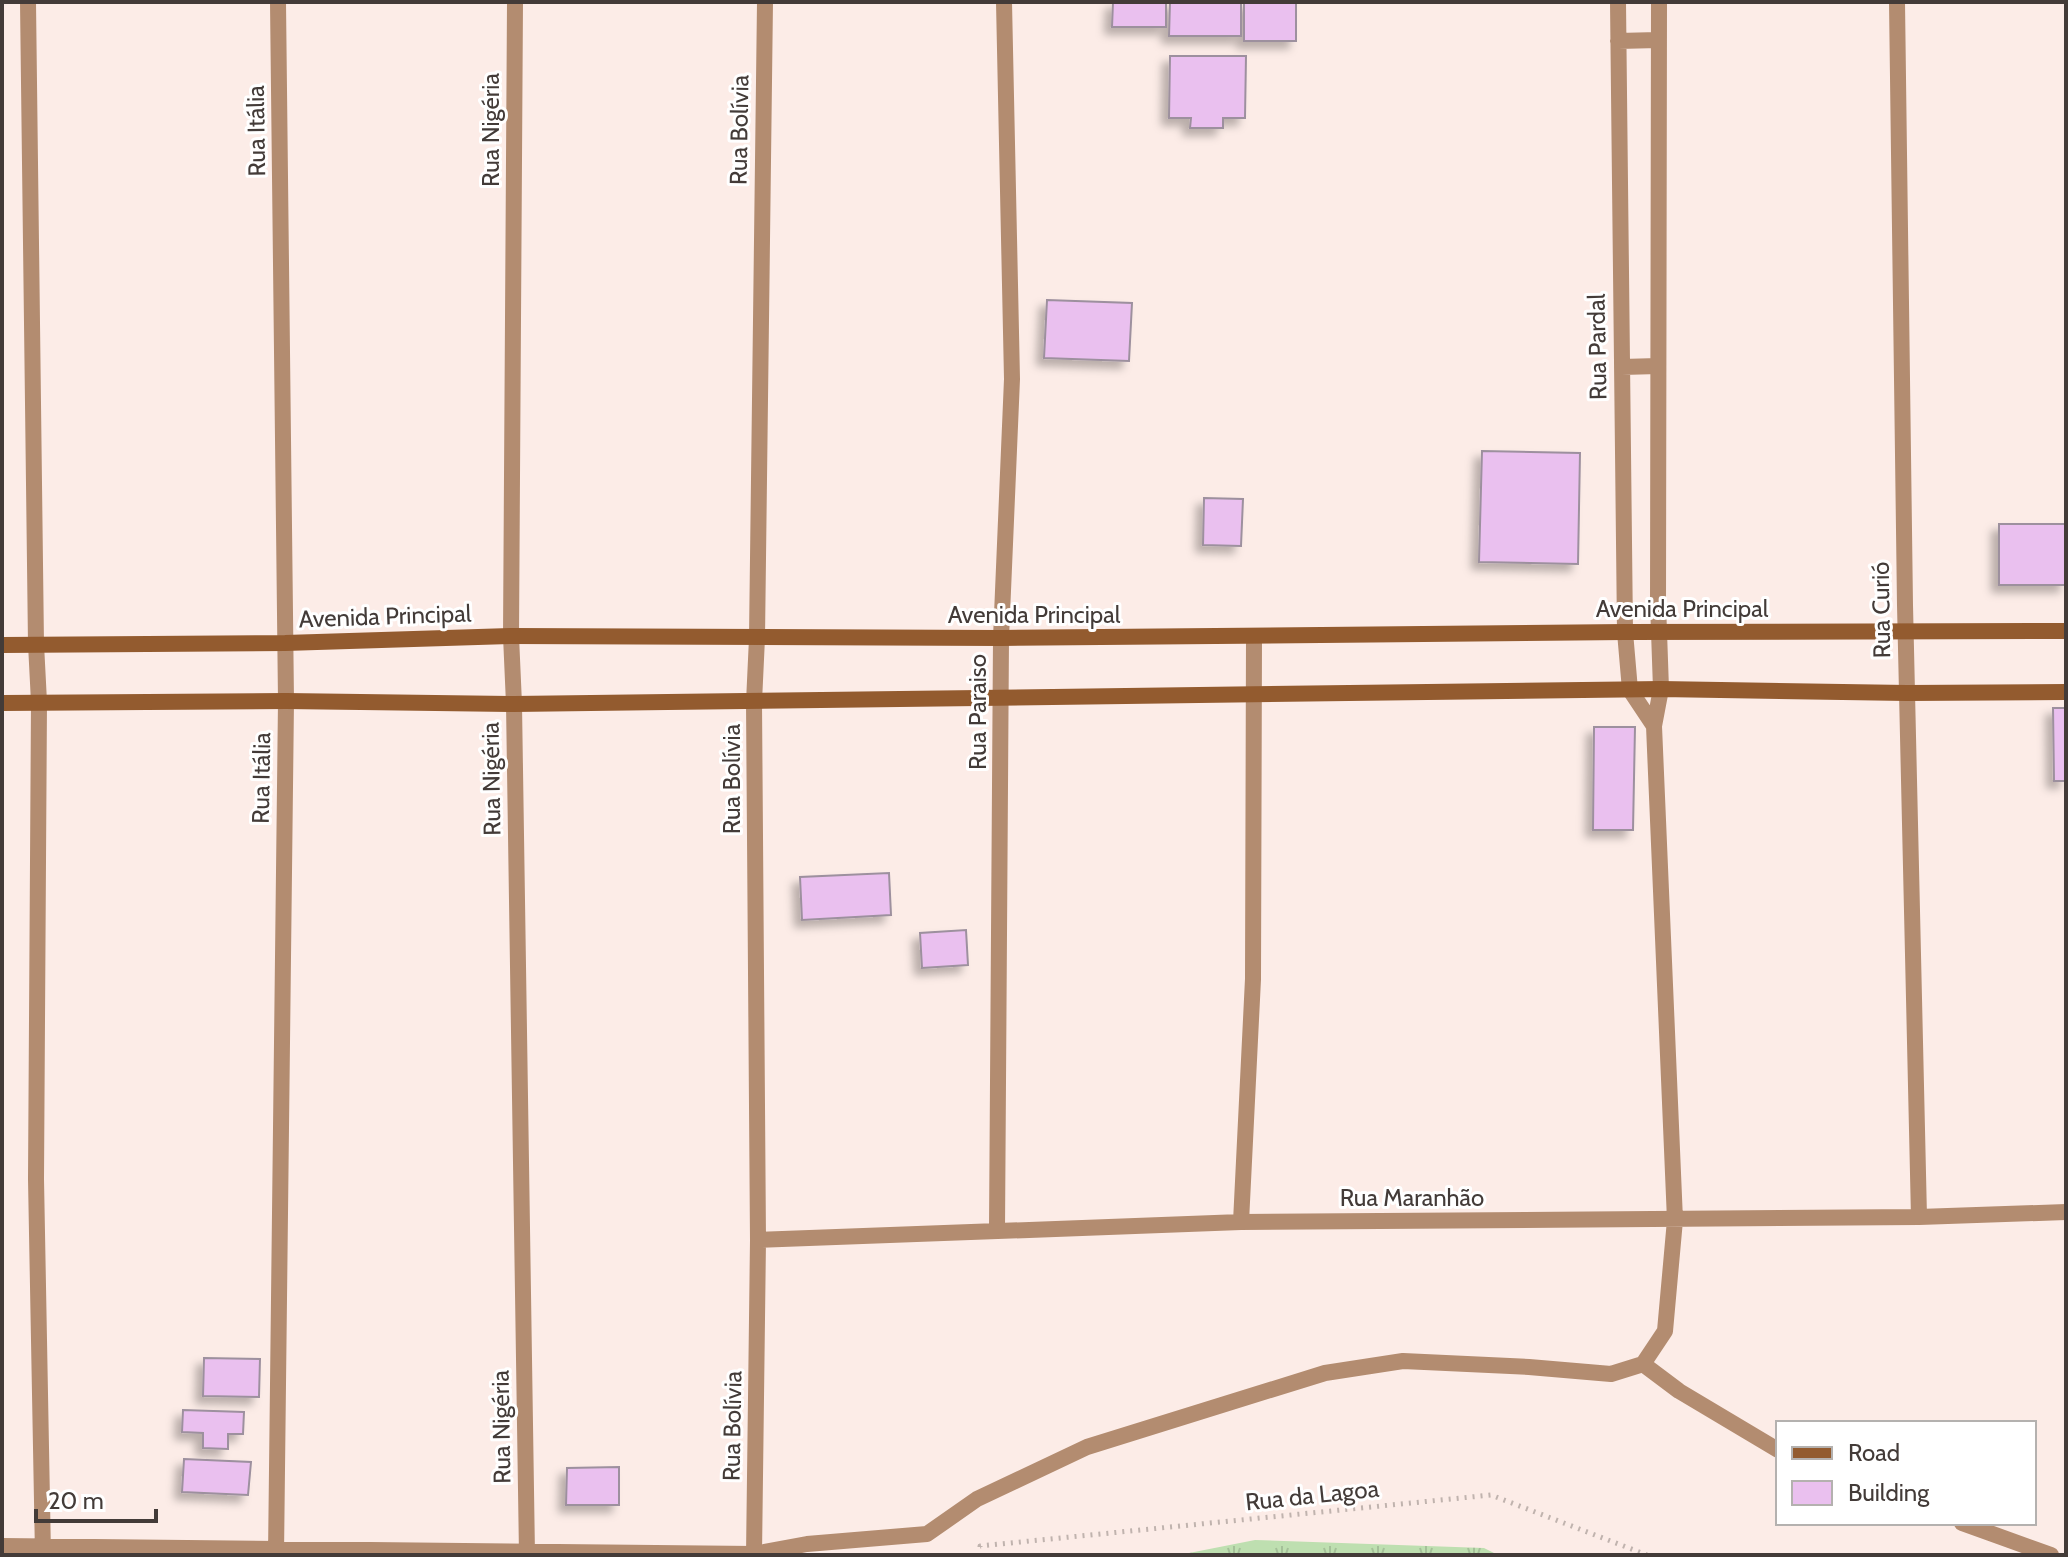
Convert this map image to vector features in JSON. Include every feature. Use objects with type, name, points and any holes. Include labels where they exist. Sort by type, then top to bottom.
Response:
[{"type":"street","points":[[28,2],[39,702],[36,1179],[43,1551]]},
{"type":"street","name":"Rua Itália","points":[[276,1552],[286,701],[278,2]]},
{"type":"street","name":"Rua Nigéria","points":[[515,2],[511,636],[527,1554]]},
{"type":"street","name":"Rua Bolívia","points":[[754,1555],[758,1240],[754,702],[765,2]]},
{"type":"street","name":"Rua Paraiso","points":[[997,1230],[1001,638],[1012,379],[1004,2]]},
{"type":"street","name":"Rua Pardal","points":[[1618,2],[1625,632],[1630,690]]},
{"type":"street","points":[[2,1546],[43,1551],[754,1555],[807,1544],[927,1534],[977,1499],[1087,1447],[1325,1373],[1403,1361],[1611,1374],[1643,1364],[1665,1331],[1675,1220],[1654,726],[1661,689],[1659,2]]},
{"type":"street","name":"Rua Curió","points":[[1897,2],[1905,632],[1919,1217]]},
{"type":"street","points":[[1618,41],[1658,40]]},
{"type":"street","points":[[1622,367],[1658,366]]},
{"type":"street","name":"Avenida Principal","points":[[2,645],[285,643],[511,636],[1001,638],[2066,631]]},
{"type":"street","points":[[1241,1222],[1253,979],[1254,637]]},
{"type":"street","points":[[2,703],[754,702],[1661,689],[2066,692]]},
{"type":"street","points":[[1630,690],[1654,726]]},
{"type":"street","name":"Rua Maranhão","points":[[758,1240],[1241,1222],[1675,1220],[2066,1212]]},
{"type":"street","points":[[1643,1364],[1679,1391],[1776,1449]]},
{"type":"street","points":[[1968,1525],[2051,1555]]},
{"type":"path","name":"Rua da Lagoa","points":[[980,1555],[980,1546],[1491,1495],[1647,1555]]},
{"type":"green space","points":[[1255,1540],[1484,1548],[1498,1555],[1179,1555]]},
{"type":"building","points":[[1113,2],[1166,2],[1166,27],[1112,27]]},
{"type":"building","points":[[1170,2],[1241,2],[1241,36],[1169,36]]},
{"type":"building","points":[[1244,2],[1296,2],[1296,41],[1244,41]]},
{"type":"building","points":[[1170,56],[1246,56],[1245,118],[1223,118],[1223,128],[1190,128],[1191,118],[1169,118]]},
{"type":"building","points":[[1047,300],[1132,303],[1129,361],[1044,358]]},
{"type":"building","points":[[1482,451],[1580,453],[1578,564],[1479,562]]},
{"type":"building","points":[[1204,498],[1243,499],[1241,546],[1203,545]]},
{"type":"building","points":[[1999,524],[2066,524],[2066,585],[1999,585]]},
{"type":"building","points":[[2053,708],[2066,708],[2066,781],[2054,781]]},
{"type":"building","points":[[1594,727],[1635,727],[1633,830],[1593,830]]},
{"type":"building","points":[[889,873],[891,915],[802,920],[800,877]]},
{"type":"building","points":[[966,930],[968,965],[922,968],[920,933]]},
{"type":"building","points":[[204,1358],[260,1359],[259,1397],[203,1396]]},
{"type":"building","points":[[183,1410],[244,1412],[243,1434],[228,1434],[228,1449],[203,1448],[203,1433],[182,1432]]},
{"type":"building","points":[[184,1459],[251,1462],[248,1495],[182,1492]]},
{"type":"building","points":[[619,1467],[619,1505],[566,1505],[567,1468]]}]
